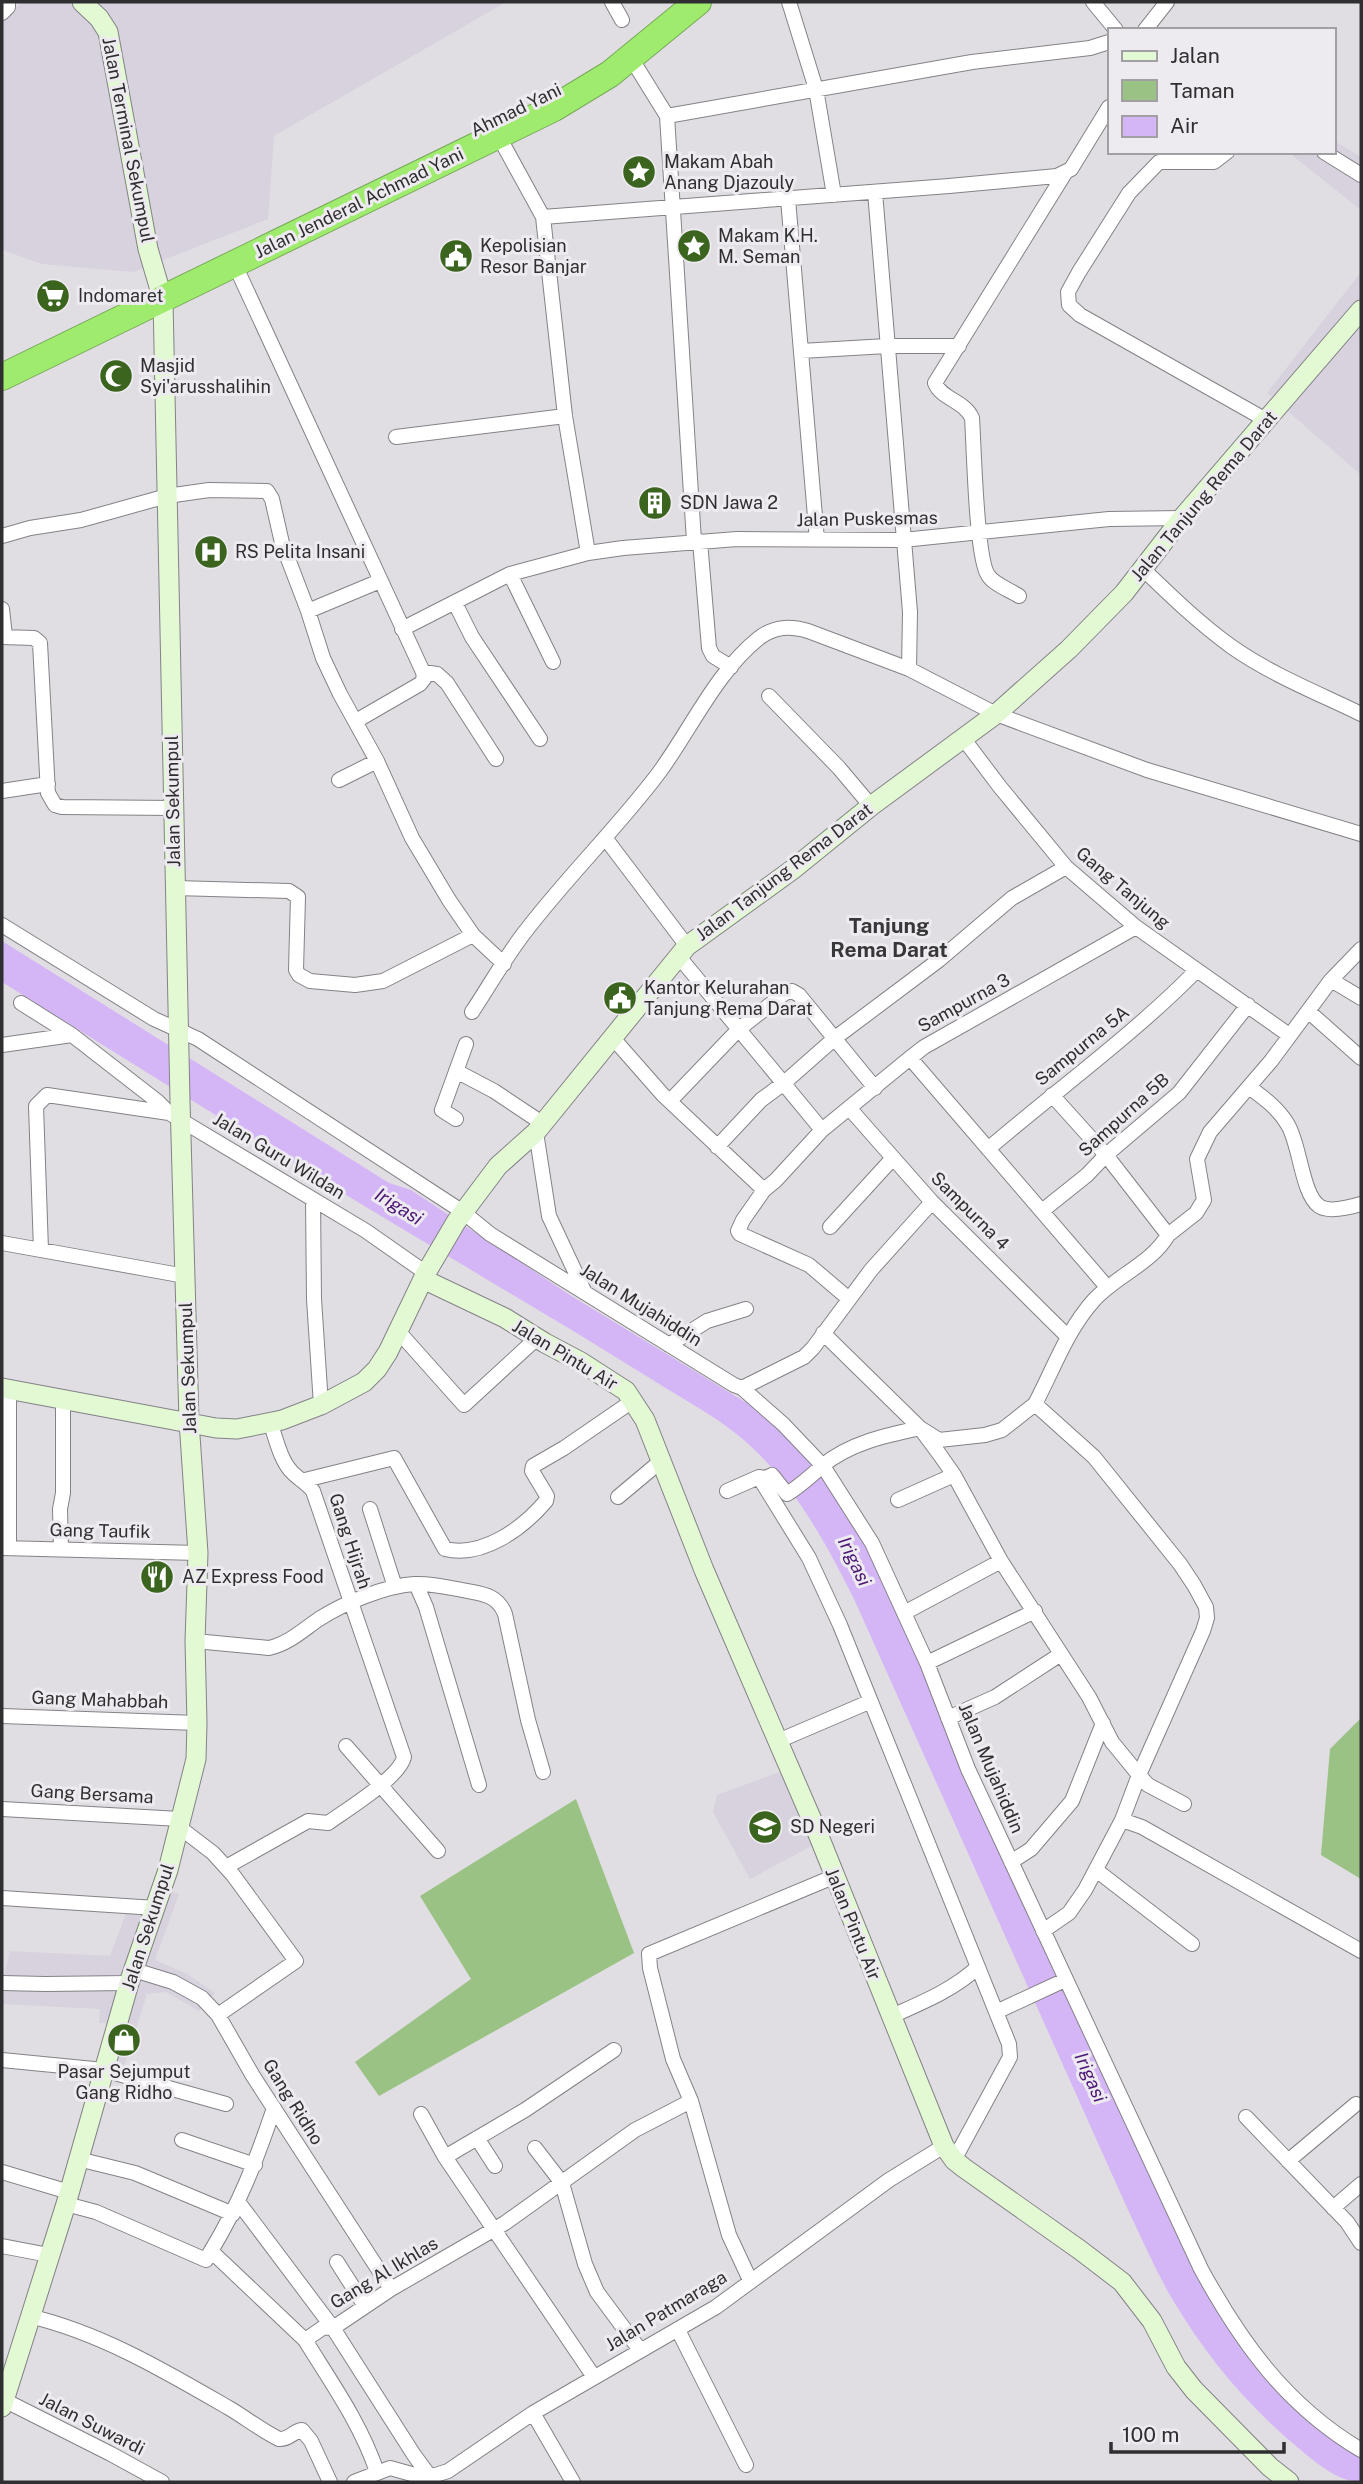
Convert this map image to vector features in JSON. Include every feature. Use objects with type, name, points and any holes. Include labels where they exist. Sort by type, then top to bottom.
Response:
[{"type":"highway","name":"Ahmad Yani","points":[[2,360],[161,294],[443,145],[572,83],[685,6]]},
{"type":"highway","name":"Jalan Jenderal Achmad Yani","points":[[2,377],[161,294],[235,265],[554,108],[631,58],[685,6]]},
{"type":"street","points":[[2,13],[8,2]]},
{"type":"street","name":"Jalan Terminal Sekumpul","points":[[82,2],[99,18],[108,32],[148,249],[161,294]]},
{"type":"street","points":[[612,2],[622,20]]},
{"type":"street","points":[[789,2],[816,89],[834,195]]},
{"type":"street","points":[[1093,2],[1114,28]]},
{"type":"street","points":[[1146,28],[1167,2]]},
{"type":"street","points":[[667,116],[972,62],[1090,48],[1108,42]]},
{"type":"street","points":[[631,58],[667,116],[697,541],[709,648],[713,656],[731,667]]},
{"type":"street","points":[[543,217],[875,192],[1065,173],[1072,169],[1108,109]]},
{"type":"street","points":[[498,135],[543,217],[565,416],[588,553]]},
{"type":"street","points":[[1224,154],[1214,162],[1158,162],[1129,192],[1079,272],[1068,292],[1069,305],[1080,315],[1266,420]]},
{"type":"street","points":[[1327,154],[1361,175]]},
{"type":"street","points":[[1019,596],[989,577],[979,533],[972,418],[967,409],[937,388],[935,383],[1065,173]]},
{"type":"street","points":[[875,192],[910,612],[909,669]]},
{"type":"street","points":[[788,199],[817,540]]},
{"type":"street","points":[[235,265],[424,679],[420,684],[356,721]]},
{"type":"street","name":"Jalan Sekumpul","points":[[3,2403],[9,2356],[29,2316],[67,2198],[131,1976],[156,1908],[195,1759],[198,1553],[189,1421],[177,1111],[179,1038],[161,294]]},
{"type":"street","name":"Jalan Tanjung Rema Darat","points":[[6,1389],[237,1429],[282,1420],[321,1405],[364,1382],[377,1369],[426,1273],[460,1217],[498,1166],[539,1128],[684,952],[871,806],[996,714],[1098,621],[1181,519],[1361,310]]},
{"type":"street","points":[[801,351],[887,346],[959,346]]},
{"type":"street","points":[[396,437],[565,416]]},
{"type":"street","points":[[2,536],[30,528],[81,520],[167,496],[209,490],[262,490],[271,493],[282,543],[323,658],[340,694],[377,761],[412,838],[473,935],[504,964]]},
{"type":"street","name":"Jalan Puskesmas","points":[[402,629],[510,574],[588,553],[697,541],[903,540],[1109,519],[1181,519]]},
{"type":"street","points":[[1143,569],[1193,616],[1234,648],[1279,675],[1361,714]]},
{"type":"street","points":[[510,574],[553,662]]},
{"type":"street","points":[[308,611],[380,581]]},
{"type":"street","points":[[455,603],[472,637],[540,738]]},
{"type":"street","points":[[2,609],[4,636],[34,638],[41,648],[50,799],[62,807],[174,808]]},
{"type":"street","points":[[472,1013],[527,929],[606,839],[658,774],[741,654],[761,636],[792,626],[909,669],[996,714],[1147,770],[1361,834]]},
{"type":"street","points":[[422,672],[438,674],[447,683],[496,759]]},
{"type":"street","points":[[769,696],[839,768],[871,806]]},
{"type":"street","name":"Gang Tanjung","points":[[963,738],[1066,867],[1136,927],[1289,1035]]},
{"type":"street","points":[[339,780],[377,761]]},
{"type":"street","points":[[2,791],[48,785]]},
{"type":"street","points":[[606,839],[738,1030],[822,1130]]},
{"type":"street","points":[[717,1147],[761,1100],[835,1038],[939,960],[1012,898],[1066,867]]},
{"type":"street","points":[[175,888],[289,891],[295,894],[298,897],[296,970],[310,981],[355,985],[383,981],[473,935]]},
{"type":"street","name":"Jalan Mujahiddin","points":[[2,925],[154,1019],[179,1038],[198,1039],[460,1217],[742,1388],[783,1424],[872,1543],[1043,1931],[1062,1982],[1115,2081],[1195,2259],[1220,2305],[1272,2377],[1342,2439],[1361,2450]]},
{"type":"street","name":"Sampurna 3","points":[[849,1298],[808,1265],[740,1234],[738,1231],[743,1220],[764,1190],[802,1154],[822,1130],[923,1047],[1136,927]]},
{"type":"street","points":[[727,1492],[759,1477],[772,1475],[787,1494],[819,1470],[862,1444],[920,1428],[939,1440],[985,1436],[1002,1430],[1035,1404],[1067,1336],[1093,1301],[1107,1287],[1154,1252],[1168,1235],[1201,1207],[1204,1192],[1197,1159],[1210,1132],[1249,1087],[1331,980],[1361,949]]},
{"type":"street","name":"Sampurna 5A","points":[[988,1149],[1151,1016],[1197,970]]},
{"type":"street","points":[[1331,980],[1361,998]]},
{"type":"street","points":[[670,1101],[738,1030],[785,993],[792,991],[799,995],[875,1088]]},
{"type":"street","points":[[21,1003],[72,1035],[141,1088],[177,1111]]},
{"type":"street","name":"Sampurna 5B","points":[[1042,1211],[1179,1093],[1248,1005]]},
{"type":"street","points":[[1308,1011],[1361,1058]]},
{"type":"street","points":[[2,1045],[72,1035]]},
{"type":"street","points":[[612,1037],[670,1101],[764,1190]]},
{"type":"street","points":[[456,1119],[442,1110],[466,1044]]},
{"type":"street","points":[[909,1058],[1107,1287]]},
{"type":"street","points":[[456,1071],[494,1091],[539,1128],[549,1216],[586,1294]]},
{"type":"street","points":[[1249,1087],[1273,1107],[1289,1126],[1309,1192],[1318,1205],[1328,1209],[1361,1204]]},
{"type":"street","points":[[41,1250],[36,1106],[47,1095],[177,1111]]},
{"type":"street","points":[[1052,1095],[1106,1155],[1168,1235]]},
{"type":"street","name":"Sampurna 4","points":[[850,1109],[932,1202],[1067,1336]]},
{"type":"street","name":"Jalan Guru Wildan","points":[[177,1111],[366,1231],[426,1273]]},
{"type":"street","points":[[830,1227],[893,1158]]},
{"type":"street","points":[[313,1199],[314,1299],[321,1405]]},
{"type":"street","points":[[742,1388],[804,1357],[871,1270],[932,1202]]},
{"type":"street","points":[[2,1243],[185,1276]]},
{"type":"street","name":"Jalan Pintu Air","points":[[426,1273],[581,1362],[626,1391],[634,1400],[645,1420],[704,1570],[778,1741],[877,1986],[892,2015],[923,2100],[949,2153],[1122,2282],[1152,2321],[1176,2367],[1194,2389],[1270,2467],[1289,2482]]},
{"type":"street","points":[[669,1345],[707,1321],[746,1310]]},
{"type":"street","points":[[398,1331],[464,1405],[537,1338]]},
{"type":"street","points":[[823,1333],[920,1428],[954,1475],[1000,1561],[1035,1611],[1112,1742],[1149,1785],[1184,1804]]},
{"type":"street","points":[[5,1548],[6,1389]]},
{"type":"street","points":[[61,1549],[63,1398]]},
{"type":"street","points":[[305,1480],[394,1458],[445,1549],[472,1548],[498,1540],[520,1527],[546,1500],[547,1496],[532,1471],[533,1466],[634,1400]]},
{"type":"street","points":[[1035,1404],[1094,1457],[1180,1564],[1206,1607],[1207,1618],[1122,1820],[1096,1870],[1069,1913],[1043,1931]]},
{"type":"street","name":"Gang Hijrah","points":[[195,1641],[268,1648],[276,1646],[350,1602],[313,1491],[305,1480],[294,1474],[285,1463],[270,1422]]},
{"type":"street","points":[[618,1497],[661,1461]]},
{"type":"street","points":[[898,1500],[954,1475]]},
{"type":"street","points":[[759,1477],[809,1558],[839,1625],[1009,2044],[1010,2057],[949,2153]]},
{"type":"street","points":[[370,1509],[395,1587]]},
{"type":"street","name":"Gang Taufik","points":[[5,1548],[198,1553]]},
{"type":"street","points":[[904,1613],[1000,1561]]},
{"type":"street","points":[[416,1584],[426,1607],[479,1785]]},
{"type":"street","points":[[226,1867],[308,1821],[328,1823],[380,1786],[401,1766],[404,1757],[350,1602],[395,1587],[416,1584],[492,1596],[501,1604],[543,1772]]},
{"type":"street","points":[[926,1663],[1035,1611]]},
{"type":"street","points":[[948,1718],[995,1697],[1061,1654]]},
{"type":"street","points":[[778,1741],[869,1702]]},
{"type":"street","name":"Gang Mahabbah","points":[[2,1716],[197,1723]]},
{"type":"street","points":[[1011,1862],[1031,1849],[1072,1801],[1103,1723]]},
{"type":"street","points":[[346,1746],[438,1851]]},
{"type":"street","name":"Gang Bersama","points":[[2,1809],[180,1823]]},
{"type":"street","points":[[1122,1820],[1142,1827],[1361,1951]]},
{"type":"street","points":[[180,1823],[226,1867],[296,1961],[218,2015]]},
{"type":"street","points":[[1096,1870],[1192,1944]]},
{"type":"street","points":[[750,2280],[729,2235],[691,2101],[673,2059],[650,1968],[649,1954],[833,1877]]},
{"type":"street","points":[[2,1898],[156,1908]]},
{"type":"street","points":[[892,2015],[936,1997],[978,1968]]},
{"type":"street","name":"Gang Ridho","points":[[2,1983],[45,1984],[131,1976],[173,1982],[201,1998],[218,2015],[274,2108],[391,2289]]},
{"type":"street","points":[[996,2012],[1062,1982]]},
{"type":"street","points":[[445,2157],[525,2110],[614,2050]]},
{"type":"street","points":[[2,2060],[104,2070],[226,2104]]},
{"type":"street","name":"Gang Al Ikhlas","points":[[305,2340],[324,2327],[332,2328],[391,2289],[446,2259],[493,2228],[505,2224],[635,2130],[691,2101]]},
{"type":"street","points":[[1288,2161],[1356,2104]]},
{"type":"street","points":[[2,2172],[206,2260],[236,2209],[255,2165],[274,2108]]},
{"type":"street","points":[[421,2114],[445,2157],[594,2377]]},
{"type":"street","points":[[1246,2117],[1334,2208],[1361,2243]]},
{"type":"street","points":[[477,2138],[495,2166]]},
{"type":"street","points":[[182,2140],[255,2165]]},
{"type":"street","points":[[535,2148],[562,2183],[597,2292],[640,2350]]},
{"type":"street","name":"Jalan Patmaraga","points":[[432,2478],[450,2477],[533,2413],[716,2307],[889,2180],[949,2153]]},
{"type":"street","points":[[78,2159],[135,2173],[236,2209],[332,2328],[414,2455],[432,2478]]},
{"type":"street","points":[[1334,2208],[1361,2184]]},
{"type":"street","points":[[2,2246],[49,2255]]},
{"type":"street","points":[[211,2251],[305,2340],[348,2409],[366,2443],[377,2472]]},
{"type":"street","points":[[337,2262],[365,2306]]},
{"type":"street","points":[[29,2316],[56,2323],[127,2352],[279,2439],[286,2439],[297,2430],[302,2430],[311,2441],[330,2482]]},
{"type":"street","points":[[678,2330],[746,2465]]},
{"type":"street","name":"Jalan Suwardi","points":[[3,2403],[111,2454],[162,2482]]},
{"type":"street","points":[[533,2413],[573,2482]]},
{"type":"street","points":[[397,2470],[414,2455]]},
{"type":"street","points":[[355,2482],[390,2468],[432,2478]]},
{"type":"shaded area","points":[[21,2],[506,2],[274,136],[268,219],[133,272],[42,264],[2,250],[2,23]]},
{"type":"shaded area","points":[[1335,141],[1361,157],[1361,210],[1291,154],[1335,154]]},
{"type":"shaded area","points":[[1361,272],[1361,475],[1267,393]]},
{"type":"shaded area","name":"SD Negeri","points":[[782,1771],[817,1843],[750,1879],[713,1812],[717,1795]]},
{"type":"shaded area","points":[[166,1890],[179,1894],[155,1960],[187,1974],[215,1993],[208,2000],[138,1967]]},
{"type":"shaded area","points":[[127,1911],[150,1911],[126,1979],[4,1976],[10,1951],[110,1956]]},
{"type":"shaded area","name":"Pasar Sejumput Gang Ridho","points":[[136,1973],[204,2003],[199,2011],[166,1992],[147,1994],[122,2073],[108,2068]]},
{"type":"shaded area","points":[[124,1986],[113,2024],[99,2023],[100,2009],[2,2004],[5,1987]]},
{"type":"green space","points":[[1361,1718],[1361,1879],[1321,1855],[1330,1749]]},
{"type":"green space","points":[[576,1799],[634,1953],[379,2096],[355,2062],[471,1979],[420,1896]]},
{"type":"water","name":"Irigasi","points":[[2,941],[389,1183],[411,1190],[570,1295],[768,1416],[813,1459],[859,1528],[1160,2193],[1264,2370],[1361,2450],[1361,2482],[1344,2479],[1319,2465],[1260,2413],[1213,2359],[1171,2297],[1128,2210],[854,1599],[820,1536],[779,1476],[745,1441],[702,1410],[292,1162],[2,982]]},
{"type":"place","name":"Makam Abah Anang Djazouly","points":[[639,172]]},
{"type":"place","name":"Makam K.H. M. Seman","points":[[694,246]]},
{"type":"place","name":"Kepolisian Resor Banjar","points":[[456,256]]},
{"type":"place","name":"Indomaret","points":[[53,296]]},
{"type":"place","name":"Masjid Syi'arusshalihin","points":[[116,376]]},
{"type":"place","name":"SDN Jawa 2","points":[[655,503]]},
{"type":"place","name":"RS Pelita Insani","points":[[211,552]]},
{"type":"place","name":"Kantor Kelurahan Tanjung Rema Darat","points":[[620,998]]},
{"type":"place","name":"AZ Express Food","points":[[157,1577]]},
{"type":"place","name":"SD Negeri","points":[[765,1827]]},
{"type":"place","name":"Pasar Sejumput Gang Ridho","points":[[124,2040]]},
{"type":"district","name":"Tanjung Rema Darat","points":[[889,938]]}]
